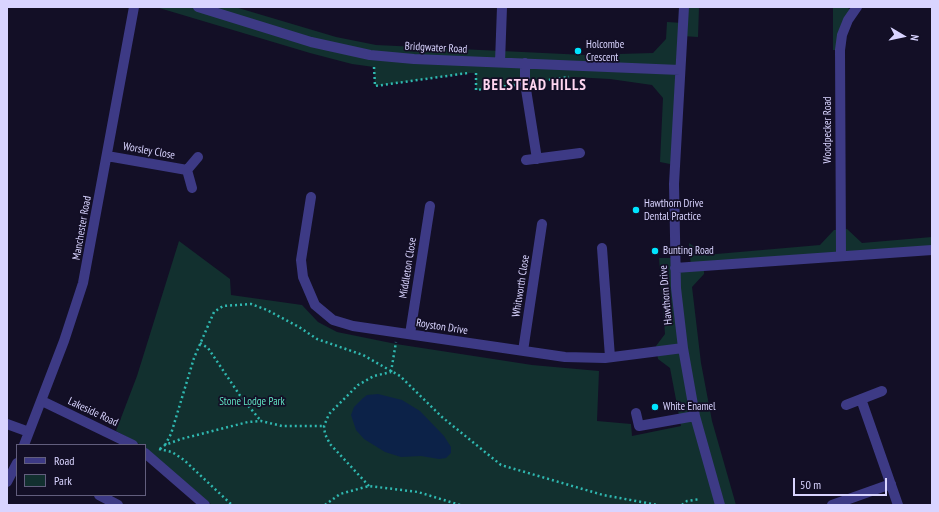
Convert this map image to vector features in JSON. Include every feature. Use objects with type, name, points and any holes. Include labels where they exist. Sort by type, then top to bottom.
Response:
[{"type":"street","name":"Manchester Road","points":[[24,444],[42,401],[83,283],[134,7]]},
{"type":"street","name":"Bridgwater Road","points":[[198,7],[316,44],[370,55],[680,70]]},
{"type":"street","points":[[500,62],[502,7]]},
{"type":"street","name":"Hawthorn Drive","points":[[684,7],[674,184],[675,268],[683,348],[695,416],[720,505]]},
{"type":"street","name":"Woodpecker Road","points":[[841,256],[840,50],[842,35],[848,20],[857,7]]},
{"type":"street","points":[[525,63],[525,83],[537,159]]},
{"type":"street","points":[[526,160],[580,153]]},
{"type":"street","name":"Worsley Close","points":[[107,156],[187,170]]},
{"type":"street","name":"Worsley Close","points":[[187,170],[198,156]]},
{"type":"street","name":"Worsley Close","points":[[187,170],[192,188]]},
{"type":"street","name":"Royston Drive","points":[[311,197],[301,268],[305,285],[315,305],[327,316],[339,323],[579,358],[610,357],[683,348]]},
{"type":"street","name":"Middleton Close","points":[[410,334],[430,206]]},
{"type":"street","name":"Whitworth Close","points":[[523,351],[542,224]]},
{"type":"street","points":[[602,248],[610,357]]},
{"type":"street","points":[[675,268],[932,250]]},
{"type":"street","points":[[846,405],[882,391]]},
{"type":"street","points":[[861,399],[898,505]]},
{"type":"street","name":"Lakeside Road","points":[[42,401],[131,444]]},
{"type":"street","points":[[636,413],[639,426],[695,416]]},
{"type":"street","points":[[7,424],[29,432]]},
{"type":"street","points":[[146,454],[205,505]]},
{"type":"street","points":[[7,482],[16,465]]},
{"type":"street","points":[[832,505],[890,484]]},
{"type":"street","points":[[102,496],[117,502]]},
{"type":"path","points":[[374,67],[374,86],[470,73]]},
{"type":"path","points":[[165,445],[171,434],[200,343],[214,312],[223,306],[250,304],[267,310],[317,339],[364,355],[391,372],[412,387],[430,407],[450,425],[502,465],[603,495],[658,505]]},
{"type":"path","points":[[391,372],[397,338]]},
{"type":"path","points":[[200,343],[208,348],[241,397],[261,421]]},
{"type":"path","points":[[369,486],[330,444],[325,434],[324,426],[329,414],[358,385],[374,376],[391,372]]},
{"type":"path","points":[[160,449],[165,445],[234,424],[261,421],[282,426],[324,426]]},
{"type":"path","points":[[156,448],[172,452],[184,460],[232,505]]},
{"type":"path","points":[[325,505],[340,494],[369,486],[418,492],[460,505]]},
{"type":"path","points":[[682,505],[687,501],[700,499]]},
{"type":"green space","points":[[156,7],[235,7],[336,37],[376,45],[585,55],[653,53],[666,39],[667,22],[683,23],[684,7],[699,7],[698,37],[682,36],[675,165],[660,162],[663,98],[652,85],[610,79],[573,77],[476,90],[476,73],[470,73],[375,86],[374,67],[352,64],[310,53]]},
{"type":"green space","points":[[833,8],[848,8],[853,12],[840,50],[833,50]]},
{"type":"green space","name":"Stone Lodge Park","points":[[847,229],[862,243],[932,237],[932,250],[704,267],[704,274],[692,287],[701,363],[712,421],[736,505],[212,505],[146,449],[146,444],[139,444],[116,431],[137,376],[179,241],[230,279],[231,295],[302,305],[318,322],[337,332],[396,344],[532,365],[599,371],[597,421],[631,424],[632,436],[681,426],[670,368],[658,359],[656,346],[665,334],[659,258],[675,258],[675,268],[691,267],[689,243],[705,255],[820,245],[834,230]]},
{"type":"water","points":[[378,394],[402,400],[420,411],[444,436],[451,447],[451,453],[446,458],[439,459],[421,456],[401,457],[385,452],[364,439],[356,430],[351,415],[354,407],[367,395]]},
{"type":"place","name":"Holcombe Crescent","points":[[578,51]]},
{"type":"place","name":"Hawthorn Drive Dental Practice","points":[[636,210]]},
{"type":"place","name":"Bunting Road","points":[[655,251]]},
{"type":"place","name":"White Enamel","points":[[655,407]]},
{"type":"district","name":"BELSTEAD HILLS","points":[[535,86]]}]
